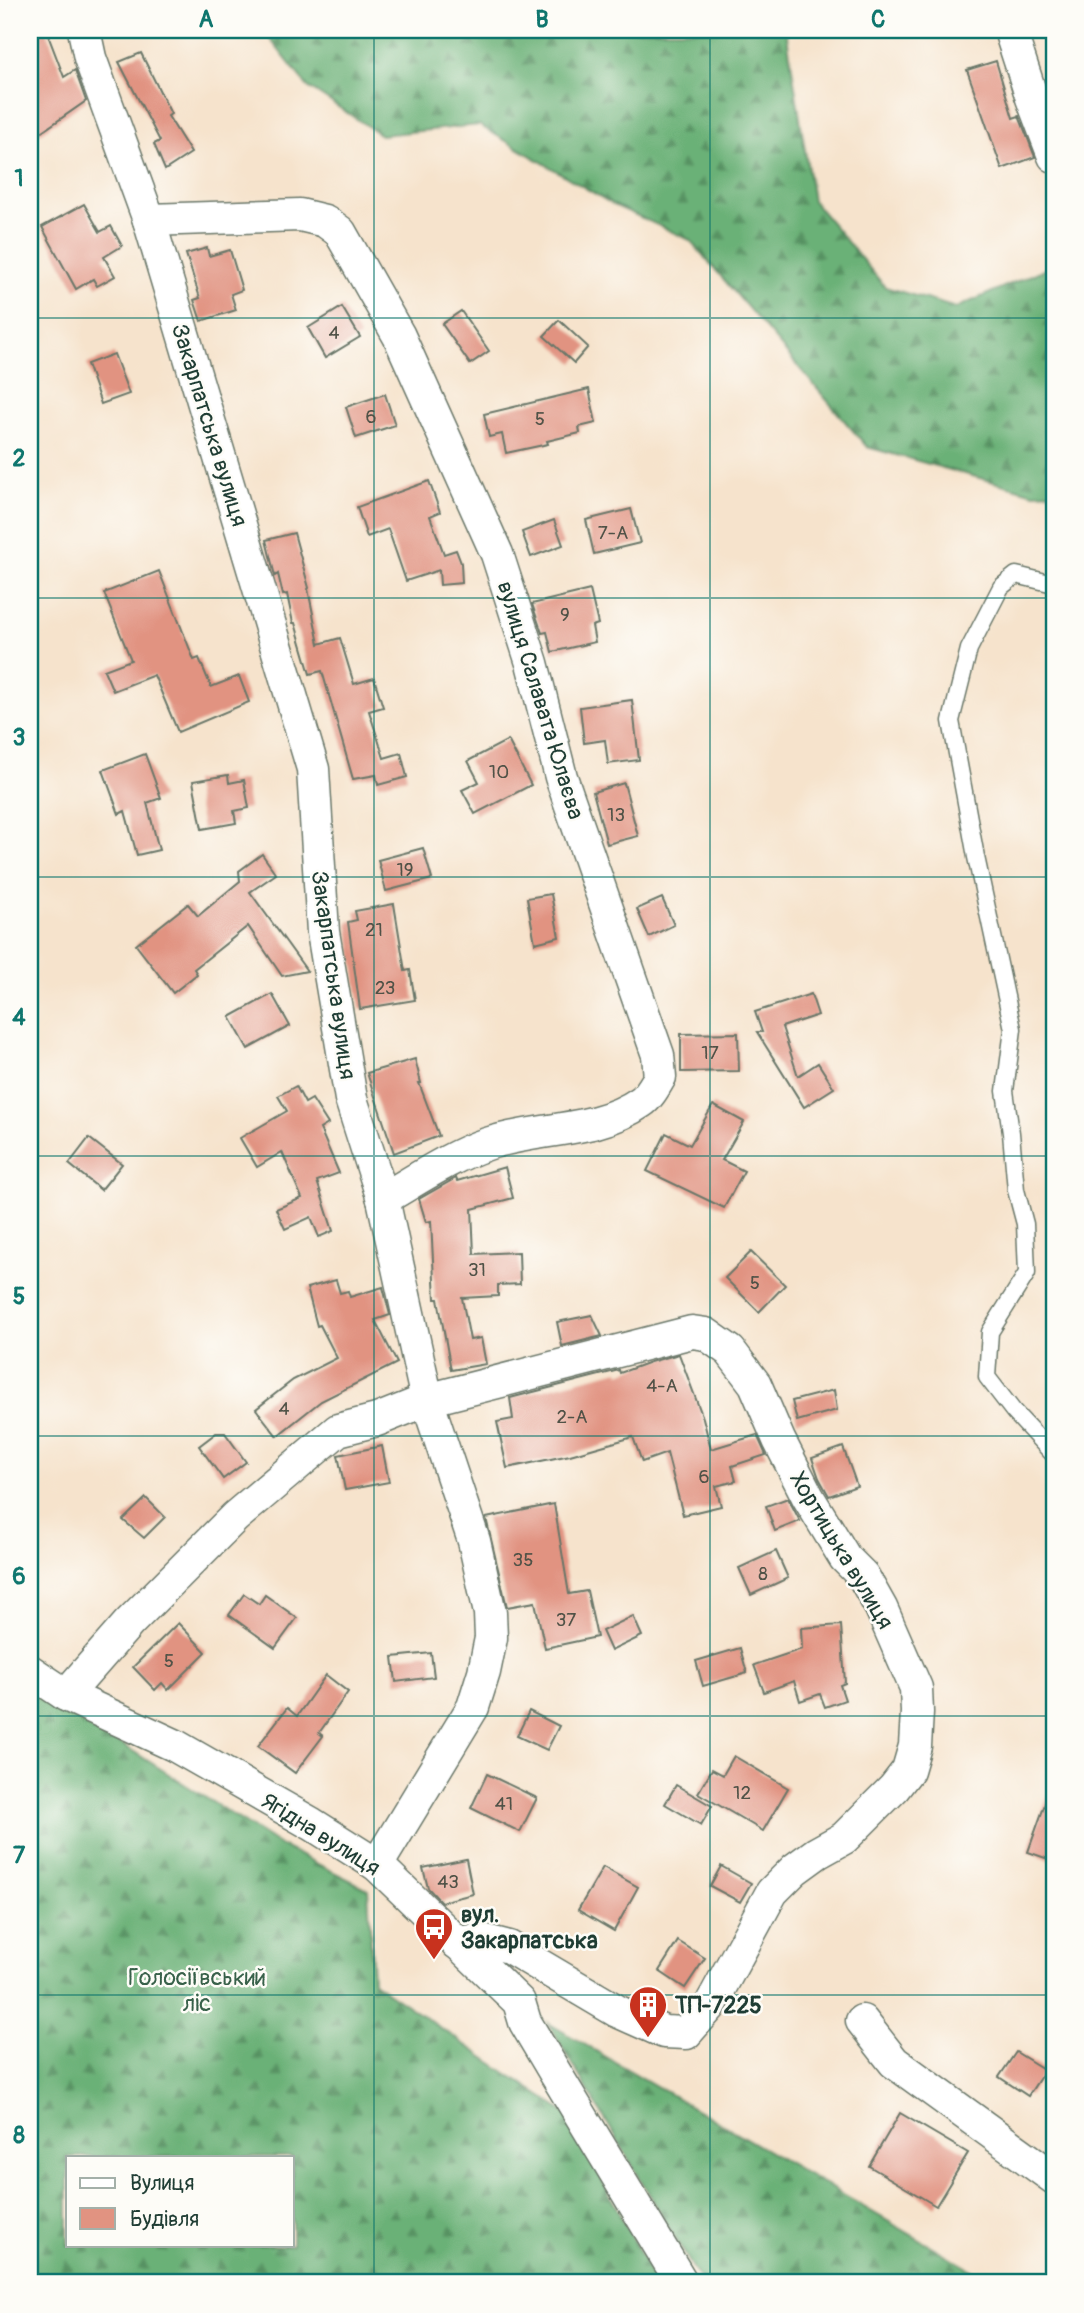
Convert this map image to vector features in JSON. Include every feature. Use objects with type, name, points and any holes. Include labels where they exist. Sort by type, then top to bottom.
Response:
[{"type":"street","name":"Закарпатська вулиця","points":[[84,30],[90,58],[149,220],[313,769],[323,932],[351,1099],[383,1199],[427,1400],[474,1541],[490,1613],[491,1638],[473,1707],[377,1865]]},
{"type":"street","points":[[1010,30],[1054,156]]},
{"type":"street","name":"вулиця Салавата Юлаєва","points":[[149,220],[300,215],[325,221],[340,232],[398,336],[497,554],[531,663],[561,778],[658,1055],[660,1077],[644,1101],[610,1119],[486,1144],[383,1199]]},
{"type":"street","name":"Хортицька вулиця","points":[[427,1400],[692,1332],[706,1334],[730,1351],[755,1384],[808,1497],[845,1558],[863,1576],[881,1608],[916,1688],[915,1746],[908,1770],[894,1788],[844,1838],[795,1869],[772,1892],[710,2006],[686,2033],[664,2032],[617,2011],[509,1947],[482,1940],[457,1942]]},
{"type":"street","points":[[66,1695],[129,1623],[235,1517],[338,1430],[377,1420],[427,1400]]},
{"type":"street","name":"Ягідна вулиця","points":[[30,1671],[66,1695],[174,1745],[312,1824],[377,1865],[519,2002],[525,2022],[682,2283]]},
{"type":"street","points":[[862,2021],[894,2062],[1054,2178]]},
{"type":"lane","points":[[1054,584],[1016,575],[1001,587],[969,649],[951,721],[976,857],[1013,1029],[1005,1091],[1016,1190],[1025,1224],[1027,1273],[990,1332],[987,1377],[1014,1412],[1054,1455]]},
{"type":"green space","points":[[263,30],[786,30],[813,201],[885,287],[956,308],[1054,265],[1054,492],[1034,493],[867,447],[690,240],[614,205],[479,125],[381,135],[308,87]]},
{"type":"green space","name":"Голосіївський ліс","points":[[30,1685],[279,1845],[368,1889],[373,1982],[567,2114],[656,2283],[30,2283]]},
{"type":"green space","points":[[548,2023],[994,2283],[702,2283]]},
{"type":"building","points":[[30,30],[46,30],[64,77],[75,70],[86,101],[30,140]]},
{"type":"building","points":[[141,53],[171,114],[168,116],[191,153],[165,170],[154,144],[160,141],[119,62]]},
{"type":"building","points":[[996,61],[1013,118],[1019,116],[1035,157],[1002,169],[967,70]]},
{"type":"building","points":[[84,204],[100,232],[111,226],[122,246],[104,257],[115,276],[97,286],[93,279],[76,289],[42,227]]},
{"type":"building","points":[[207,248],[209,256],[230,250],[242,290],[231,294],[236,310],[201,321],[194,300],[200,298],[186,254]]},
{"type":"building","points":[[342,307],[360,337],[325,358],[308,328]]},
{"type":"building","points":[[461,311],[489,351],[470,364],[442,324]]},
{"type":"building","points":[[559,320],[588,347],[574,363],[544,336]]},
{"type":"building","points":[[114,354],[129,394],[101,404],[87,364]]},
{"type":"building","points":[[589,389],[596,423],[579,427],[580,433],[547,441],[548,444],[506,453],[502,434],[489,437],[484,414]]},
{"type":"building","points":[[385,394],[395,425],[356,438],[346,407]]},
{"type":"building","points":[[429,481],[440,512],[430,516],[444,554],[456,550],[461,563],[462,583],[440,585],[439,570],[406,581],[388,529],[367,537],[357,507]]},
{"type":"building","points":[[631,509],[640,543],[594,554],[586,520]]},
{"type":"building","points":[[554,520],[563,545],[531,557],[522,532]]},
{"type":"building","points":[[294,533],[309,588],[319,644],[340,638],[354,684],[374,678],[383,707],[369,711],[384,758],[401,753],[407,777],[378,785],[376,775],[353,779],[322,671],[310,674],[293,623],[287,594],[283,595],[278,574],[275,576],[266,540]]},
{"type":"building","points":[[159,571],[194,660],[199,658],[211,687],[239,676],[249,702],[178,732],[154,675],[113,691],[104,670],[131,660],[104,593]]},
{"type":"building","points":[[590,590],[598,624],[592,626],[595,642],[552,652],[547,632],[542,633],[532,604]]},
{"type":"building","points":[[632,700],[639,760],[608,764],[605,740],[584,743],[580,707]]},
{"type":"building","points":[[508,740],[531,785],[475,814],[462,790],[479,782],[468,761]]},
{"type":"building","points":[[145,754],[161,798],[147,803],[159,850],[137,855],[125,811],[119,814],[103,770]]},
{"type":"building","points":[[228,775],[229,783],[244,780],[249,808],[234,811],[236,823],[202,829],[193,781]]},
{"type":"building","points":[[624,783],[638,836],[607,844],[593,792]]},
{"type":"building","points":[[423,848],[432,879],[386,891],[378,860]]},
{"type":"building","points":[[262,854],[276,874],[250,892],[307,971],[282,976],[248,926],[194,969],[197,974],[173,993],[136,945],[188,904],[198,916],[240,881],[239,871]]},
{"type":"building","points":[[551,894],[559,937],[535,943],[527,898]]},
{"type":"building","points":[[662,898],[674,925],[649,937],[637,909]]},
{"type":"building","points":[[394,904],[405,971],[410,970],[415,1000],[360,1009],[348,922],[357,920],[355,911]]},
{"type":"building","points":[[272,994],[290,1026],[248,1049],[230,1017]]},
{"type":"building","points":[[811,994],[818,1015],[782,1027],[798,1076],[818,1063],[834,1088],[804,1107],[757,1032],[762,1032],[755,1012]]},
{"type":"building","points":[[738,1033],[739,1071],[681,1072],[681,1034]]},
{"type":"building","points":[[415,1059],[419,1083],[439,1136],[394,1153],[367,1073]]},
{"type":"building","points":[[296,1086],[305,1103],[312,1099],[328,1124],[320,1129],[339,1173],[317,1181],[333,1231],[319,1237],[311,1217],[285,1229],[276,1209],[302,1198],[282,1152],[257,1167],[240,1138],[287,1111],[278,1096]]},
{"type":"building","points":[[713,1105],[744,1122],[722,1160],[744,1171],[724,1208],[647,1171],[666,1133],[690,1145]]},
{"type":"building","points":[[89,1138],[122,1164],[101,1190],[69,1164]]},
{"type":"building","points":[[505,1167],[513,1198],[472,1209],[474,1254],[519,1252],[520,1284],[498,1285],[498,1296],[462,1298],[470,1340],[481,1338],[486,1364],[451,1370],[438,1299],[435,1299],[431,1221],[426,1222],[419,1199],[456,1178],[457,1181]]},
{"type":"building","points":[[751,1252],[785,1285],[759,1312],[725,1278]]},
{"type":"building","points":[[336,1280],[340,1293],[348,1291],[350,1297],[383,1287],[390,1315],[375,1320],[397,1363],[321,1401],[277,1436],[256,1409],[293,1380],[337,1358],[320,1325],[317,1326],[307,1288]]},
{"type":"building","points":[[592,1315],[602,1336],[562,1346],[557,1322]]},
{"type":"building","points":[[679,1354],[703,1418],[711,1449],[757,1435],[766,1455],[732,1466],[736,1481],[716,1486],[721,1506],[683,1515],[667,1453],[642,1462],[633,1437],[570,1455],[507,1468],[497,1422],[513,1419],[510,1398],[619,1370],[620,1373]]},
{"type":"building","points":[[834,1390],[837,1410],[797,1421],[792,1401]]},
{"type":"building","points":[[216,1433],[225,1433],[246,1462],[223,1479],[199,1446]]},
{"type":"building","points":[[382,1446],[389,1482],[345,1490],[338,1455]]},
{"type":"building","points":[[843,1447],[857,1486],[829,1496],[812,1458]]},
{"type":"building","points":[[146,1498],[165,1517],[144,1538],[123,1520]]},
{"type":"building","points":[[788,1498],[800,1521],[775,1531],[766,1506]]},
{"type":"building","points":[[554,1504],[569,1594],[587,1591],[597,1637],[545,1648],[535,1602],[507,1607],[486,1518]]},
{"type":"building","points":[[776,1551],[788,1578],[751,1595],[739,1568]]},
{"type":"building","points":[[244,1594],[259,1604],[265,1595],[297,1618],[275,1648],[229,1615]]},
{"type":"building","points":[[633,1616],[642,1636],[611,1651],[602,1631]]},
{"type":"building","points":[[178,1623],[206,1652],[168,1690],[162,1683],[155,1690],[133,1667]]},
{"type":"building","points":[[841,1625],[845,1683],[840,1685],[845,1700],[825,1707],[820,1694],[800,1701],[794,1681],[764,1692],[754,1665],[802,1649],[801,1628]]},
{"type":"building","points":[[740,1648],[747,1673],[703,1686],[696,1661]]},
{"type":"building","points":[[431,1653],[434,1677],[396,1682],[393,1657]]},
{"type":"building","points":[[326,1675],[348,1692],[319,1733],[323,1736],[295,1773],[258,1746],[287,1708],[297,1716]]},
{"type":"building","points":[[529,1711],[559,1726],[547,1750],[517,1736]]},
{"type":"building","points":[[734,1756],[788,1788],[763,1831],[698,1793],[712,1769],[723,1775]]},
{"type":"building","points":[[487,1774],[537,1798],[520,1832],[471,1808]]},
{"type":"building","points":[[676,1785],[712,1806],[701,1825],[665,1804]]},
{"type":"building","points":[[1051,1787],[1054,1788],[1054,1861],[1028,1852]]},
{"type":"building","points":[[466,1859],[473,1894],[441,1902],[428,1888],[423,1868]]},
{"type":"building","points":[[721,1866],[751,1883],[740,1902],[710,1886]]},
{"type":"building","points":[[603,1867],[638,1887],[614,1931],[578,1910]]},
{"type":"building","points":[[678,1941],[705,1958],[685,1988],[659,1971]]},
{"type":"building","points":[[1016,2052],[1045,2070],[1028,2096],[999,2077]]},
{"type":"building","points":[[900,2113],[968,2153],[936,2206],[869,2166]]},
{"type":"place","name":"вул. Закарпатська","points":[[434,1961]]},
{"type":"place","name":"ТП-7225","points":[[648,2039]]}]
